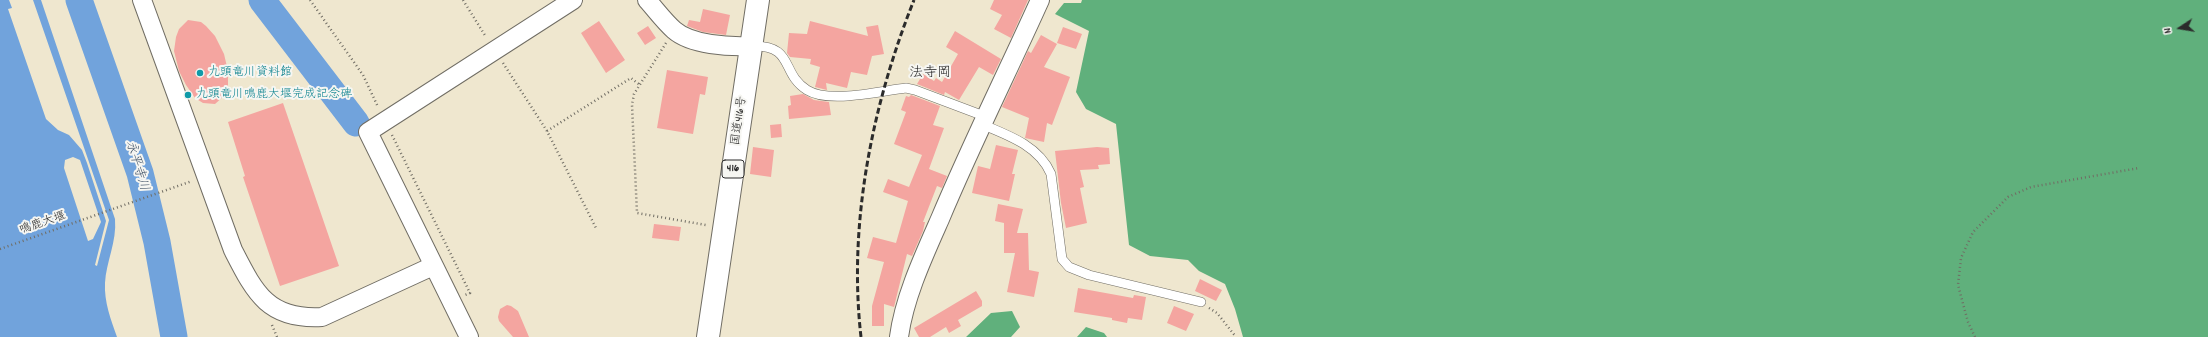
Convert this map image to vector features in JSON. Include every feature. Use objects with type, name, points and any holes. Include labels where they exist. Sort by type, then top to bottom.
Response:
[{"type":"highway","name":"国道416号","points":[[708,337],[758,0]]},
{"type":"street","points":[[142,0],[233,250],[249,283],[263,300],[283,314],[304,318],[322,317],[433,266]]},
{"type":"street","points":[[469,337],[368,132],[573,0]]},
{"type":"street","points":[[647,0],[674,30],[686,38],[729,47],[751,46]]},
{"type":"street","points":[[899,337],[907,303],[925,252],[983,120],[1040,0]]},
{"type":"lane","points":[[751,46],[766,46],[777,50],[785,60],[796,80],[807,90],[823,96],[906,88],[915,90],[983,120],[1038,154],[1046,162],[1051,174],[1062,259],[1069,267],[1088,275],[1201,302]]},
{"type":"path","points":[[310,0],[363,75],[470,293],[452,303]]},
{"type":"path","points":[[463,0],[547,131],[596,228]]},
{"type":"path","points":[[674,30],[634,94],[632,105],[637,212],[725,228]]},
{"type":"path","points":[[547,131],[631,78],[640,85]]},
{"type":"path","points":[[1975,337],[1968,322],[1958,285],[1961,258],[1973,232],[2008,198],[2031,187],[2139,168]]},
{"type":"path","name":"鳴鹿大堰","points":[[0,249],[186,183]]},
{"type":"path","points":[[1201,302],[1217,313],[1236,337]]},
{"type":"green space","points":[[1082,0],[2208,0],[2208,337],[1243,337],[1235,309],[1225,284],[1199,271],[1188,260],[1150,256],[1129,245],[1116,124],[1086,109],[1076,92],[1089,31],[1055,14],[1064,3],[1081,3]]},
{"type":"green space","points":[[1012,311],[1020,327],[1011,337],[966,337],[991,313]]},
{"type":"green space","points":[[1086,327],[1104,333],[1107,337],[1077,337]]},
{"type":"water","points":[[0,0],[9,0],[12,8],[8,9],[46,119],[58,130],[69,135],[82,150],[87,163],[106,221],[95,265],[97,266],[109,220],[33,0],[41,0],[115,219],[113,244],[107,267],[105,290],[108,311],[117,337],[0,337]],"holes":[[[73,157],[80,160],[101,222],[93,239],[88,241],[64,168],[65,160]]]},
{"type":"building","points":[[994,0],[1028,0],[1011,38],[994,29],[1002,15],[990,9]]},
{"type":"building","points":[[703,9],[730,15],[726,35],[703,32],[687,26],[689,20],[700,22]]},
{"type":"building","points":[[188,20],[201,22],[206,26],[215,36],[224,54],[228,71],[228,85],[224,96],[215,104],[203,103],[195,98],[179,71],[174,51],[176,37],[179,29]]},
{"type":"building","points":[[599,21],[625,60],[606,73],[581,33]]},
{"type":"building","points":[[810,21],[868,36],[866,27],[878,25],[884,54],[872,56],[867,75],[851,72],[847,88],[826,83],[827,90],[815,87],[820,67],[810,64],[811,59],[790,57],[787,53],[789,33],[807,34]]},
{"type":"building","points":[[648,26],[656,38],[645,45],[637,33]]},
{"type":"building","points":[[1063,27],[1082,34],[1076,49],[1057,43]]},
{"type":"building","points":[[955,31],[1001,59],[993,75],[979,67],[959,100],[945,92],[944,95],[917,84],[923,74],[934,81],[936,78],[942,82],[958,54],[946,47]]},
{"type":"building","points":[[1041,35],[1057,44],[1044,67],[1070,77],[1052,125],[1047,123],[1044,142],[1025,138],[1029,118],[1002,107],[1028,51],[1031,53]]},
{"type":"building","points":[[667,70],[708,77],[705,95],[700,94],[693,134],[657,128]]},
{"type":"building","points":[[803,94],[814,100],[829,102],[831,115],[789,119],[788,106],[791,105],[790,96]]},
{"type":"building","points":[[911,95],[940,106],[933,125],[944,128],[929,169],[947,176],[942,188],[937,186],[923,222],[925,222],[923,231],[912,256],[907,254],[894,307],[884,304],[884,326],[872,326],[872,306],[884,262],[867,258],[873,237],[896,243],[908,201],[883,192],[888,179],[909,187],[922,155],[894,144],[906,112],[901,110],[906,96],[909,97]]},
{"type":"building","points":[[283,103],[339,266],[280,286],[243,177],[245,176],[228,122]]},
{"type":"building","points":[[781,124],[782,137],[771,138],[770,125]]},
{"type":"building","points":[[996,145],[1018,150],[1012,174],[1015,174],[1009,201],[972,193],[978,166],[990,169]]},
{"type":"building","points":[[753,147],[774,150],[771,177],[750,174]]},
{"type":"building","points":[[1097,147],[1109,148],[1110,164],[1098,165],[1099,169],[1080,170],[1084,187],[1080,188],[1087,223],[1066,228],[1061,203],[1055,151]]},
{"type":"building","points":[[998,204],[1023,209],[1017,233],[1028,233],[1029,270],[1039,272],[1034,297],[1007,292],[1015,253],[1004,253],[1004,223],[995,221]]},
{"type":"building","points":[[654,224],[681,227],[679,241],[652,238]]},
{"type":"building","points":[[1200,279],[1222,290],[1216,301],[1195,291]]},
{"type":"building","points":[[1078,288],[1133,298],[1134,295],[1146,297],[1142,320],[1128,318],[1127,323],[1112,320],[1112,318],[1074,312]]},
{"type":"building","points":[[976,291],[982,301],[982,306],[958,320],[961,326],[949,333],[946,327],[930,337],[919,337],[914,328]]},
{"type":"building","points":[[507,305],[518,311],[529,337],[513,337],[499,321],[498,317],[500,309]]},
{"type":"building","points":[[1174,306],[1194,314],[1186,331],[1167,323]]},
{"type":"waterway","name":"永平寺川","points":[[79,0],[140,173],[157,242],[174,337]]},
{"type":"waterway","points":[[262,0],[356,123]]},
{"type":"railway","points":[[861,337],[858,294],[858,251],[861,208],[867,166],[875,123],[886,81],[914,0]]},
{"type":"place","name":"九頭竜川資料館","points":[[200,73]]},
{"type":"place","name":"九頭竜川鳴鹿大堰完成記念碑","points":[[188,95]]},
{"type":"district","name":"法寺岡","points":[[930,74]]}]
